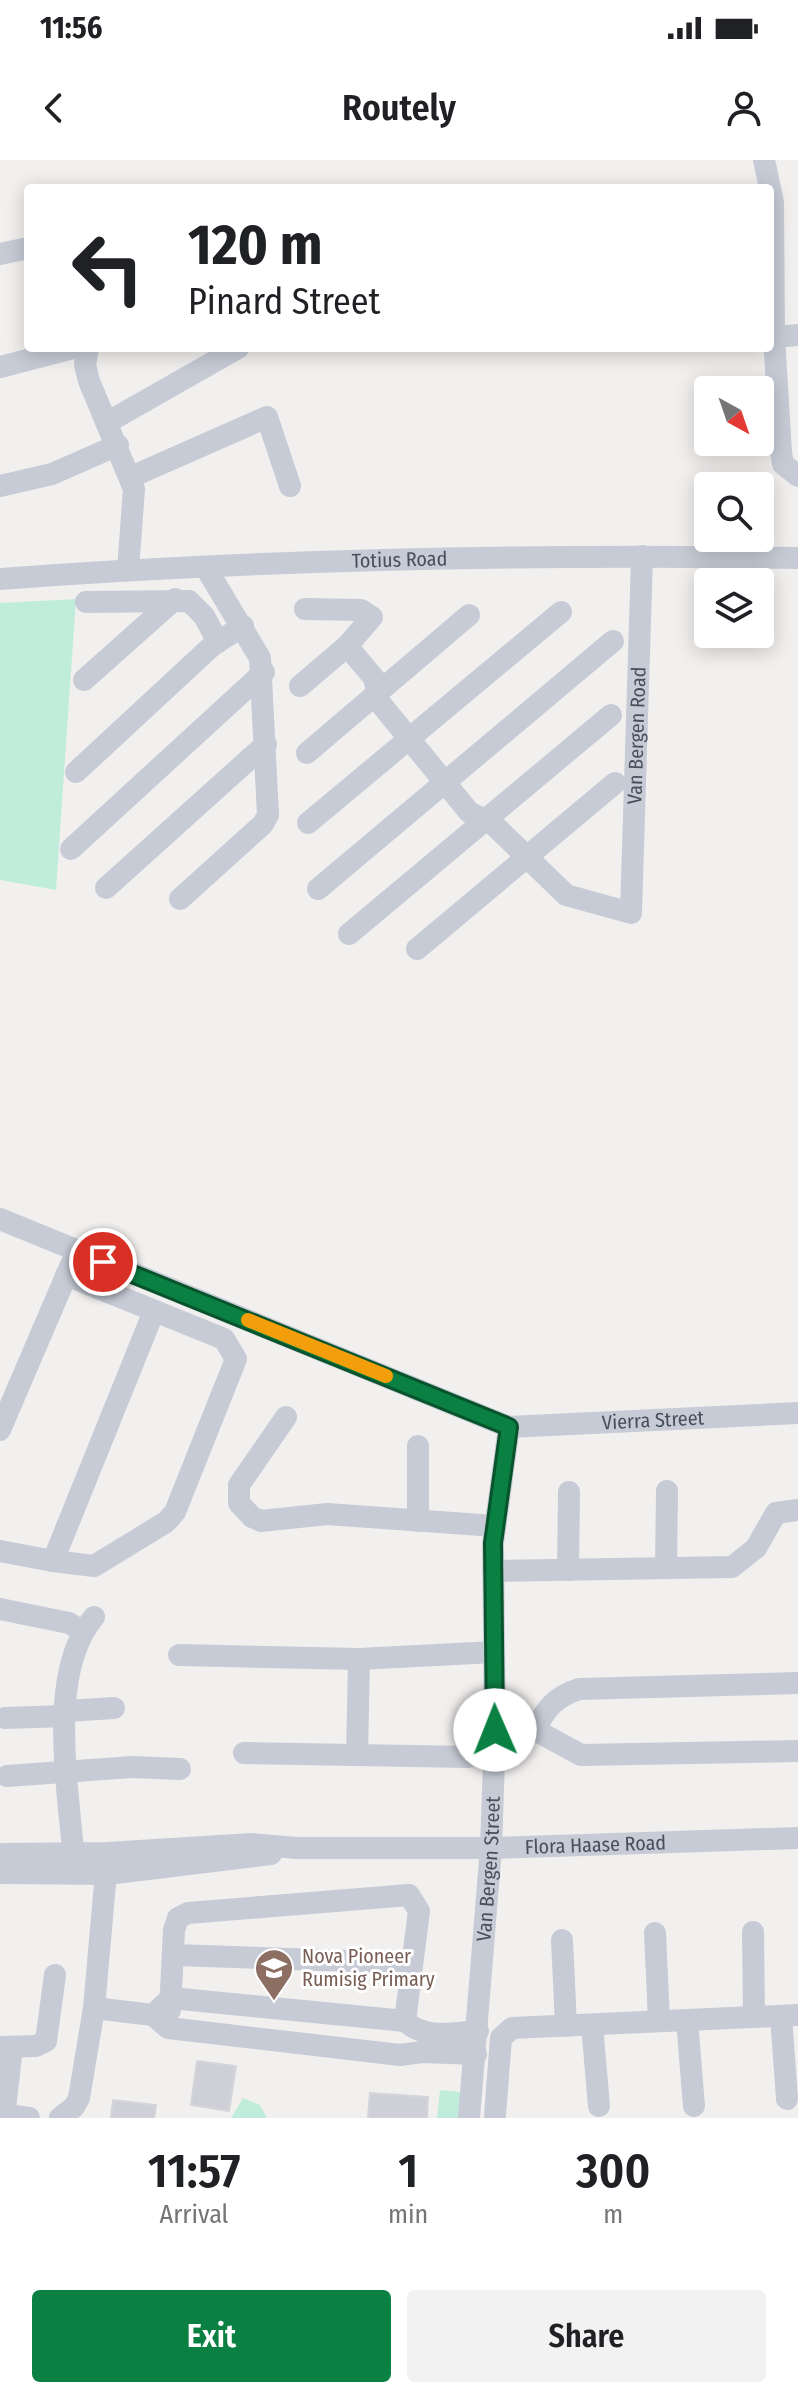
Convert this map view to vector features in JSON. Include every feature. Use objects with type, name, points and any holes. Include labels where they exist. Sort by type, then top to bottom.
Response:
[{"type":"street","points":[[764,160],[769,184]]},
{"type":"street","points":[[0,254],[24,249]]},
{"type":"street","points":[[798,335],[774,337],[783,464],[798,476]]},
{"type":"street","points":[[0,367],[58,352]]},
{"type":"street","points":[[87,352],[85,365],[89,381],[134,489],[128,570]]},
{"type":"street","points":[[108,422],[207,368],[227,352]]},
{"type":"street","points":[[131,477],[267,417],[290,486]]},
{"type":"street","points":[[0,486],[52,474],[118,445]]},
{"type":"street","name":"Totius Road","points":[[0,579],[128,570],[642,556],[798,558]]},
{"type":"street","name":"Van Bergen Road","points":[[526,856],[566,895],[631,913],[642,556]]},
{"type":"street","points":[[180,899],[268,815],[264,672],[243,626],[206,568]]},
{"type":"street","points":[[86,602],[175,599],[195,605],[218,642]]},
{"type":"street","points":[[84,680],[175,599]]},
{"type":"street","points":[[300,686],[347,646],[372,617],[368,612],[305,609]]},
{"type":"street","points":[[308,823],[561,612]]},
{"type":"street","points":[[307,753],[469,615]]},
{"type":"street","points":[[76,772],[218,642],[243,626]]},
{"type":"street","points":[[318,889],[613,641]]},
{"type":"street","points":[[347,646],[374,678],[376,694],[407,738],[445,785],[469,812],[486,820],[526,856]]},
{"type":"street","points":[[71,849],[264,672]]},
{"type":"street","points":[[349,934],[611,715]]},
{"type":"street","points":[[106,888],[266,744]]},
{"type":"street","points":[[417,949],[615,783]]},
{"type":"street","points":[[0,1219],[509,1427]]},
{"type":"street","points":[[0,1430],[76,1252]]},
{"type":"street","points":[[0,1551],[94,1566],[166,1522],[175,1512],[234,1368],[234,1352],[224,1339],[66,1275]]},
{"type":"street","points":[[53,1561],[154,1311]]},
{"type":"street","name":"Vierra Street","points":[[509,1427],[798,1413]]},
{"type":"street","points":[[286,1417],[239,1485],[239,1503],[252,1517],[273,1521],[327,1514],[495,1526]]},
{"type":"street","name":"Van Bergen Street","points":[[469,2118],[491,1848],[495,1730],[495,1526],[509,1427]]},
{"type":"street","points":[[418,1446],[418,1521]]},
{"type":"street","points":[[666,1568],[667,1491]]},
{"type":"street","points":[[568,1570],[569,1492]]},
{"type":"street","points":[[493,1571],[732,1567],[749,1558],[776,1513],[798,1510]]},
{"type":"street","points":[[0,1609],[88,1624],[70,1664],[66,1713],[74,1864]]},
{"type":"street","points":[[179,1655],[359,1659],[494,1652]]},
{"type":"street","points":[[357,1755],[359,1659]]},
{"type":"street","points":[[535,1730],[545,1711],[559,1695],[579,1689],[798,1683]]},
{"type":"street","points":[[5,1718],[114,1708]]},
{"type":"street","points":[[495,1730],[535,1730],[581,1755],[798,1751]]},
{"type":"street","points":[[244,1753],[469,1757]]},
{"type":"street","points":[[7,1776],[180,1769]]},
{"type":"street","name":"Flora Haase Road","points":[[0,1873],[74,1864],[253,1859],[296,1848],[491,1848],[798,1838]]},
{"type":"street","name":"Flora Haase Road","points":[[0,1854],[74,1864]]},
{"type":"street","points":[[60,2118],[74,2107],[79,2098],[94,2008],[107,1863]]},
{"type":"street","points":[[161,2022],[171,1998],[174,1930],[178,1918],[188,1913],[409,1895],[419,1911],[405,2021]]},
{"type":"street","points":[[753,1932],[754,2017]]},
{"type":"street","points":[[655,1933],[659,2021]]},
{"type":"street","points":[[562,1940],[566,2026]]},
{"type":"street","points":[[175,1955],[411,1963]]},
{"type":"street","points":[[29,2118],[3,2116],[6,2047],[36,2046],[46,2041],[55,1975]]},
{"type":"street","points":[[171,1998],[405,2021],[417,2031],[429,2034],[478,2031]]},
{"type":"street","points":[[94,2008],[161,2022],[400,2055],[422,2052],[476,2054]]},
{"type":"street","points":[[495,2115],[501,2038],[512,2028],[790,2015],[787,2099]]},
{"type":"street","points":[[687,2020],[694,2106]]},
{"type":"street","points":[[592,2025],[599,2106]]},
{"type":"green space","points":[[76,599],[56,890],[0,880],[0,603]]},
{"type":"green space","points":[[440,2090],[460,2092],[462,2118],[437,2118]]},
{"type":"green space","points":[[243,2098],[260,2105],[267,2118],[231,2118]]},
{"type":"building","points":[[197,2061],[236,2066],[229,2111],[191,2105]]},
{"type":"building","points":[[370,2093],[428,2097],[427,2118],[368,2118]]},
{"type":"building","points":[[113,2100],[156,2105],[154,2118],[111,2118]]},
{"type":"slow traffic","points":[[248,1320],[386,1376]]},
{"type":"place","name":"Nova Pioneer Rumisig Primary","points":[[274,2002]]},
{"type":"route","points":[[103,1262],[509,1427],[493,1543],[495,1730]]}]
